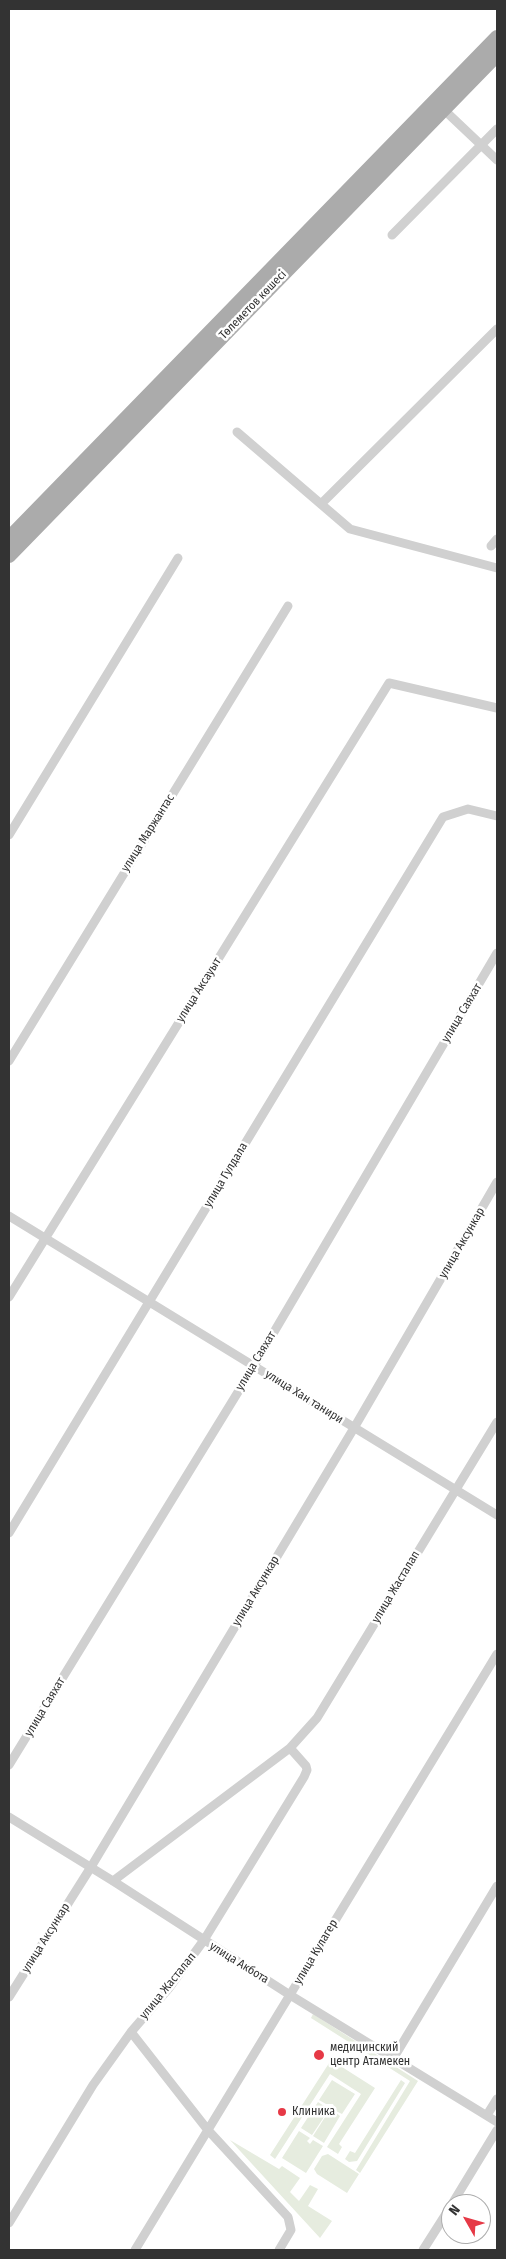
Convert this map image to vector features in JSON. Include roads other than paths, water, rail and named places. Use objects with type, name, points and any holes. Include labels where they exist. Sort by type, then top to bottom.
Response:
[{"type":"main road","name":"Төлеметов көшесі","points":[[9,556],[439,105],[497,37]]},
{"type":"main road","name":"Төлеметов көшесі","points":[[9,538],[439,105],[497,55]]},
{"type":"street","points":[[439,105],[497,160]]},
{"type":"street","points":[[392,235],[480,144],[497,129]]},
{"type":"street","points":[[321,504],[497,329]]},
{"type":"street","points":[[237,432],[350,529],[497,568]]},
{"type":"street","points":[[9,835],[178,558]]},
{"type":"street","name":"улица Маржантас","points":[[9,1061],[288,606]]},
{"type":"street","name":"улица Аксауыт","points":[[9,1297],[389,683],[497,708]]},
{"type":"street","name":"улица Гулдала","points":[[9,1533],[443,817],[468,809],[497,816]]},
{"type":"street","name":"улица Саяхат","points":[[9,1765],[254,1366],[497,953]]},
{"type":"street","name":"улица Аксункар","points":[[9,1997],[91,1867],[354,1428],[497,1182]]},
{"type":"street","name":"улица Хан танири","points":[[9,1216],[497,1515]]},
{"type":"street","name":"улица Жасталап","points":[[114,1881],[290,1748],[318,1718],[497,1422]]},
{"type":"street","name":"улица Кулагер","points":[[135,2250],[497,1654]]},
{"type":"street","name":"улица Жасталап","points":[[9,2223],[93,2086],[131,2032],[168,1988],[204,1940],[304,1777],[307,1770],[306,1766],[290,1748]]},
{"type":"street","name":"улица Акбота","points":[[9,1817],[114,1881],[290,1995],[497,2122]]},
{"type":"street","points":[[393,2059],[497,1886]]},
{"type":"street","points":[[131,2032],[207,2129],[288,2217],[291,2230],[279,2250]]},
{"type":"street","points":[[487,2115],[497,2099]]},
{"type":"street","points":[[459,2194],[497,2130]]},
{"type":"street","points":[[423,2250],[441,2222]]},
{"type":"place","name":"медицинский центр Атамекен","points":[[319,2055]]},
{"type":"place","name":"Клиника","points":[[282,2112]]}]
